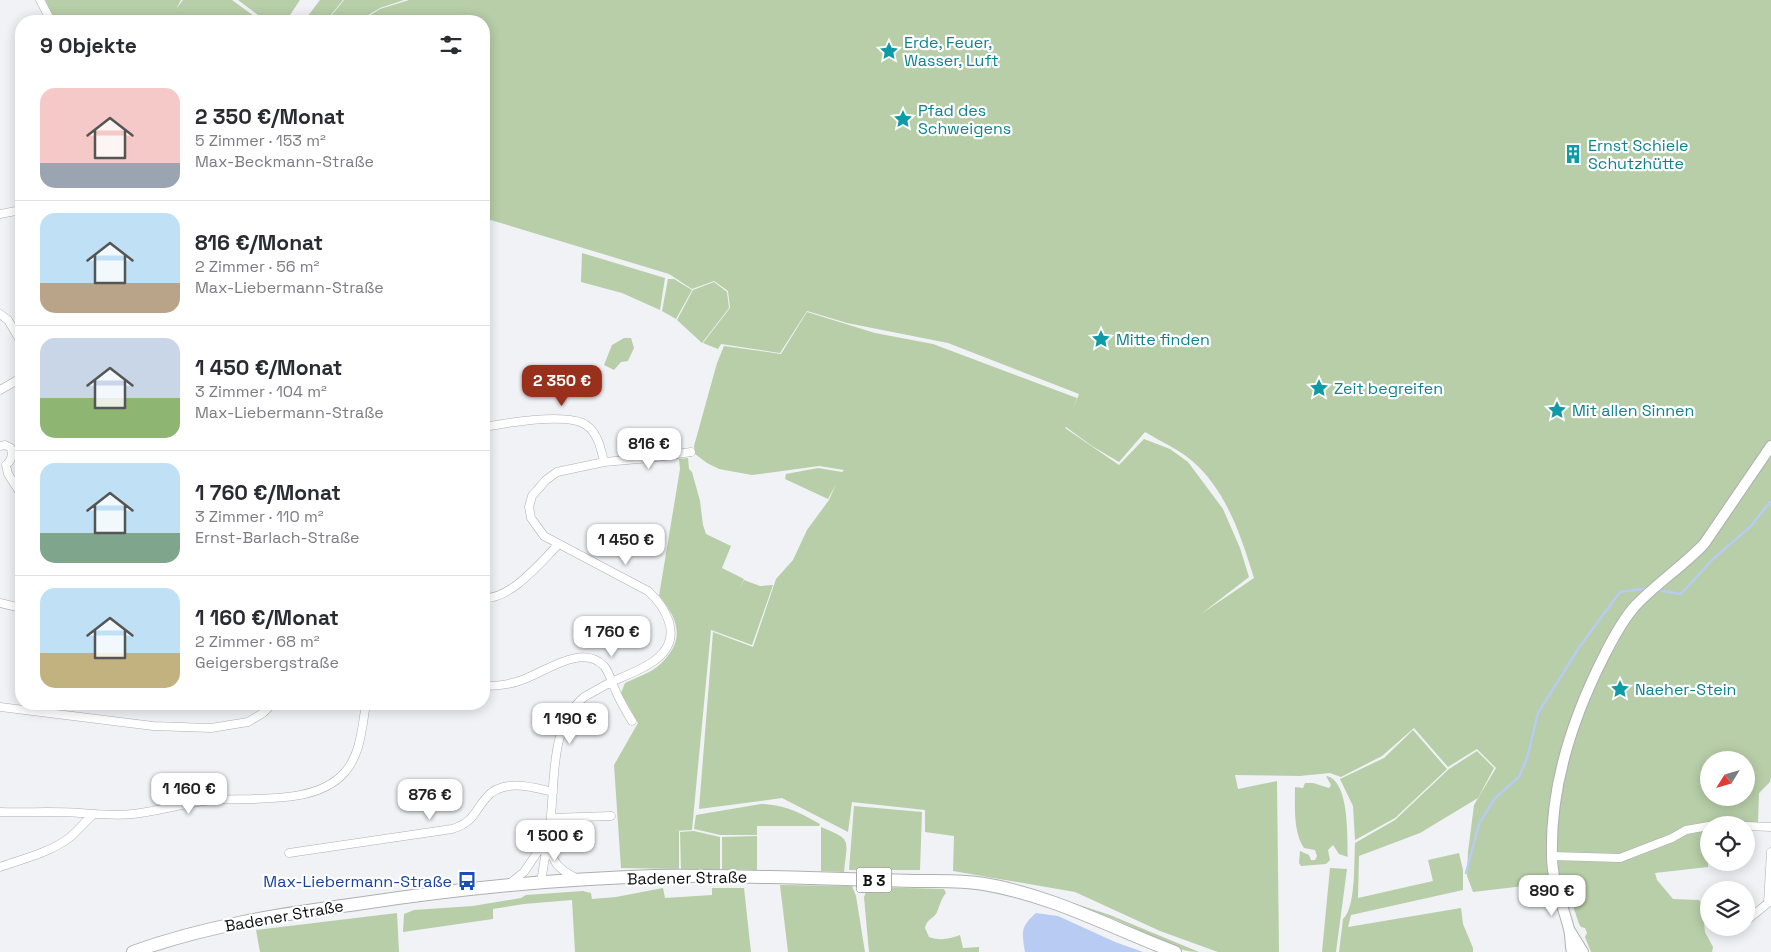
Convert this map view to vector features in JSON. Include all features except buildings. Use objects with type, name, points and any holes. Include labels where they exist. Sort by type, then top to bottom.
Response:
[{"type":"main road","name":"Badener Straße","points":[[133,952],[202,930],[298,911],[507,885],[654,876],[954,881],[981,884],[1005,888],[1059,904],[1132,936],[1175,952]]},
{"type":"street","points":[[40,0],[48,15]]},
{"type":"street","points":[[0,214],[15,211]]},
{"type":"street","points":[[0,314],[12,325],[15,331]]},
{"type":"street","points":[[0,390],[15,381]]},
{"type":"street","points":[[490,426],[535,420],[573,419],[586,424],[594,432],[604,462]]},
{"type":"street","points":[[0,446],[11,448],[10,460],[3,464],[15,485]]},
{"type":"street","points":[[1572,952],[1570,931],[1556,888],[1552,856],[1556,796],[1572,731],[1582,704],[1609,645],[1635,606],[1704,544],[1771,446]]},
{"type":"street","points":[[541,883],[551,818],[556,754],[560,734],[567,716],[584,697],[612,682],[644,669],[652,663],[664,651],[670,637],[671,628],[666,613],[656,598],[648,591],[544,536],[531,518],[529,507],[532,496],[557,472],[604,462],[690,452]]},
{"type":"street","points":[[490,598],[501,595],[511,588],[558,545]]},
{"type":"street","points":[[0,603],[15,607]]},
{"type":"street","points":[[490,686],[520,681],[572,658],[580,656],[589,657],[607,670],[632,721]]},
{"type":"street","points":[[0,707],[15,709]]},
{"type":"street","points":[[24,710],[153,726],[211,728],[248,722],[266,710]]},
{"type":"street","points":[[0,812],[132,815],[197,802],[275,798],[314,792],[345,773],[354,758],[365,710]]},
{"type":"street","points":[[289,853],[452,829],[470,820],[487,796],[499,788],[517,786],[553,792]]},
{"type":"street","points":[[68,813],[76,830]]},
{"type":"street","points":[[0,867],[45,850],[69,838],[94,814]]},
{"type":"street","points":[[551,818],[611,816]]},
{"type":"street","points":[[1755,826],[1771,827]]},
{"type":"street","points":[[1552,856],[1620,858],[1665,841],[1686,830],[1700,828]]},
{"type":"street","points":[[547,838],[554,862],[560,869],[580,880]]},
{"type":"street","points":[[507,885],[524,872],[547,838]]},
{"type":"street","points":[[1755,914],[1770,899],[1771,852]]},
{"type":"street","points":[[1570,931],[1583,952]]},
{"type":"green space","points":[[45,0],[181,0],[176,9],[183,0],[232,0],[253,15],[52,15]]},
{"type":"green space","points":[[238,0],[300,0],[290,15],[258,15]]},
{"type":"green space","points":[[320,0],[343,0],[331,15],[309,15]]},
{"type":"green space","points":[[344,0],[404,0],[380,8],[368,15],[332,15]]},
{"type":"green space","points":[[409,0],[1771,0],[1771,777],[1770,782],[1759,793],[1758,823],[1755,823],[1755,816],[1700,816],[1700,868],[1655,873],[1657,880],[1673,899],[1700,901],[1700,936],[1707,936],[1713,947],[1712,952],[1591,952],[1585,937],[1587,933],[1585,928],[1579,924],[1565,881],[1473,892],[1467,876],[1474,805],[1496,768],[1477,749],[1448,767],[1414,728],[1382,756],[1341,777],[1330,773],[1300,776],[1235,775],[1238,789],[1277,781],[1279,952],[1218,952],[1160,931],[1075,892],[953,871],[954,836],[925,832],[925,810],[852,802],[848,832],[782,798],[699,809],[713,632],[753,647],[776,579],[793,560],[807,530],[829,500],[836,484],[828,499],[785,479],[786,474],[818,468],[842,472],[844,470],[819,466],[752,475],[719,469],[695,454],[694,446],[717,363],[724,346],[781,354],[807,312],[875,333],[933,344],[1077,398],[1073,409],[1079,394],[948,343],[847,323],[807,311],[780,353],[721,344],[718,349],[703,343],[730,308],[728,291],[714,281],[692,289],[669,274],[490,220],[490,15],[370,15],[380,9]],"holes":[[[1065,428],[1119,462],[1145,432],[1191,460],[1214,485],[1223,499],[1238,530],[1254,578],[1201,614],[1249,577],[1240,548],[1223,509],[1188,462],[1170,449],[1144,439],[1119,465]]]},
{"type":"green space","points":[[582,253],[665,278],[660,310],[622,293],[581,282]]},
{"type":"green space","points":[[668,279],[674,279],[692,290],[676,319],[662,311]]},
{"type":"green space","points":[[714,282],[727,292],[729,308],[702,343],[677,320],[693,290]]},
{"type":"green space","points":[[624,338],[631,338],[634,348],[628,361],[621,362],[614,370],[604,365],[612,345]]},
{"type":"green space","points":[[688,458],[689,469],[692,472],[700,501],[706,534],[731,546],[722,568],[744,579],[739,590],[744,580],[760,586],[773,585],[752,645],[711,630],[692,830],[674,831],[679,831],[679,869],[621,868],[614,765],[638,723],[621,693],[625,683],[657,667],[666,658],[676,641],[677,632],[672,615],[659,596],[680,469],[679,459]]},
{"type":"green space","points":[[1413,730],[1447,769],[1395,818],[1355,840],[1353,806],[1340,779],[1384,758]]},
{"type":"green space","points":[[1477,751],[1494,768],[1478,798],[1420,833],[1359,856],[1358,898],[1433,881],[1428,860],[1459,853],[1463,870],[1463,890],[1351,915],[1348,927],[1461,908],[1463,924],[1473,952],[1339,952],[1343,919],[1350,905],[1352,895],[1355,843],[1395,820],[1449,769]]},
{"type":"green space","points":[[1326,776],[1334,780],[1343,798],[1346,811],[1348,857],[1339,854],[1333,845],[1328,850],[1330,860],[1326,864],[1301,866],[1299,863],[1300,851],[1309,855],[1311,860],[1315,860],[1317,856],[1315,850],[1304,848],[1300,842],[1295,819],[1295,787],[1303,788],[1305,783],[1313,783],[1329,788],[1331,785]]},
{"type":"green space","points":[[761,804],[792,810],[820,824],[819,826],[757,826],[757,835],[720,835],[694,829],[696,815]]},
{"type":"green space","points":[[854,806],[922,812],[920,870],[849,870]]},
{"type":"green space","points":[[821,827],[839,835],[846,842],[844,872],[821,871]]},
{"type":"green space","points":[[694,831],[720,837],[720,869],[681,869],[680,832]]},
{"type":"green space","points":[[757,836],[757,870],[722,869],[722,837]]},
{"type":"green space","points":[[1330,868],[1347,869],[1336,952],[1322,952]]},
{"type":"green space","points":[[780,885],[852,886],[856,896],[865,952],[788,952]]},
{"type":"green space","points":[[870,887],[944,889],[946,893],[937,912],[925,928],[929,937],[945,939],[960,935],[963,948],[979,947],[979,952],[869,952],[864,897]]},
{"type":"green space","points":[[663,888],[665,898],[712,895],[712,888],[744,888],[751,952],[575,952],[572,900],[493,909],[493,919],[403,932],[404,914],[414,910],[473,906],[521,898],[526,895],[583,891],[591,893],[592,899],[616,897]]},
{"type":"green space","points":[[1073,903],[1110,915],[1199,952],[1183,950],[1168,945],[1122,922],[1072,905]]},
{"type":"green space","points":[[397,913],[399,952],[260,952],[256,930]]},
{"type":"water","points":[[1036,913],[1058,916],[1115,942],[1143,952],[1025,952],[1023,930],[1027,922]]},
{"type":"waterway","points":[[1657,590],[1681,594],[1712,560],[1751,526],[1770,502]]},
{"type":"waterway","points":[[1466,873],[1479,824],[1495,798],[1519,777],[1527,758],[1538,713],[1580,646],[1620,592],[1649,588]]},
{"type":"place","name":"Erde, Feuer, Wasser, Luft","points":[[889,51]]},
{"type":"place","name":"Pfad des Schweigens","points":[[903,119]]},
{"type":"place","name":"Ernst Schiele Schutzhütte","points":[[1573,154]]},
{"type":"place","name":"Mitte finden","points":[[1101,339]]},
{"type":"place","name":"Zeit begreifen","points":[[1319,388]]},
{"type":"place","name":"Mit allen Sinnen","points":[[1557,410]]},
{"type":"place","name":"Naeher-Stein","points":[[1620,689]]},
{"type":"place","name":"Max-Liebermann-Straße","points":[[467,881]]}]
